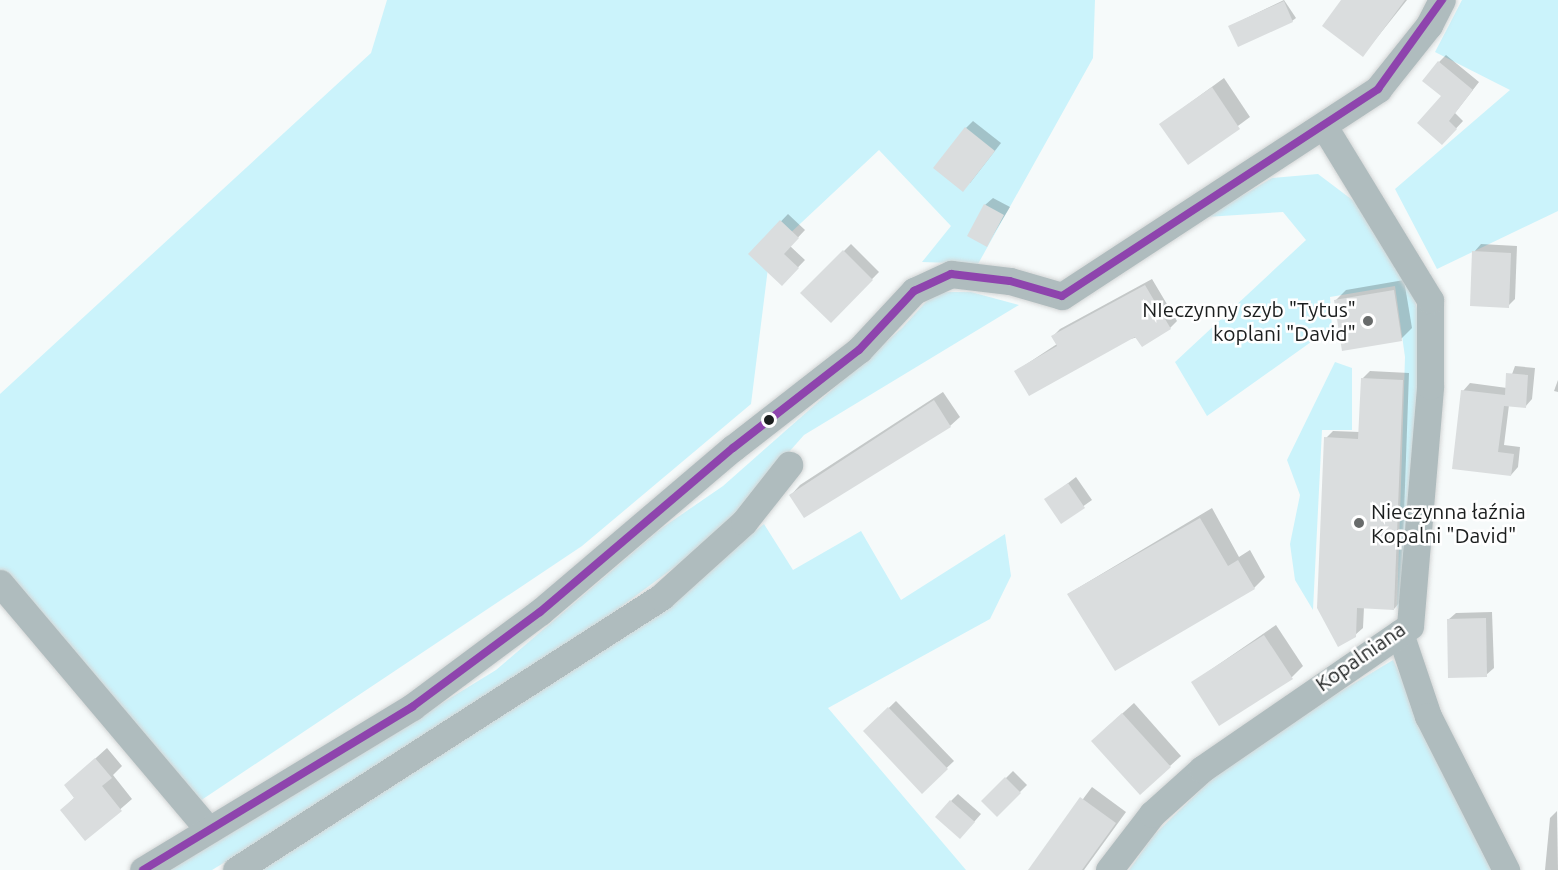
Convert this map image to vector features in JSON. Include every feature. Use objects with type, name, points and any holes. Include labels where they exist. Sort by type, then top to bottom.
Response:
[{"type":"street","points":[[142,870],[206,827],[412,707],[540,612],[733,448],[859,350],[914,291],[951,274],[1010,281],[1062,296],[1325,128],[1378,89],[1430,24],[1442,0]]},
{"type":"street","name":"Kopalniana","points":[[1108,870],[1152,814],[1202,769],[1410,626],[1430,386],[1430,300],[1325,128]]},
{"type":"street","points":[[236,870],[661,597],[744,522],[789,465]]},
{"type":"street","points":[[0,583],[206,827]]},
{"type":"street","points":[[1400,633],[1428,716],[1506,870]]},
{"type":"shaded area","points":[[387,0],[1095,0],[1093,58],[978,264],[922,262],[951,226],[879,150],[770,252],[751,404],[582,546],[197,803],[0,571],[0,394],[371,53]]},
{"type":"shaded area","points":[[1462,0],[1558,0],[1558,211],[1437,269],[1395,189],[1510,90],[1435,52]]},
{"type":"shaded area","points":[[1318,174],[1375,217],[1410,282],[1419,317],[1421,369],[1403,598],[1397,609],[1405,357],[1395,286],[1330,297],[1332,327],[1207,416],[1175,362],[1306,240],[1283,212],[1206,217],[1272,178]]},
{"type":"shaded area","points":[[935,292],[971,292],[1019,305],[804,435],[711,540],[513,687],[212,870],[170,870],[496,670],[659,530],[723,486],[902,328]]},
{"type":"shaded area","points":[[1335,362],[1352,368],[1352,430],[1322,430],[1313,610],[1295,580],[1290,544],[1300,495],[1287,460]]},
{"type":"shaded area","points":[[764,524],[793,570],[861,531],[901,600],[1005,534],[1011,576],[990,619],[828,708],[966,870],[254,870],[618,641]]},
{"type":"shaded area","points":[[1393,660],[1497,870],[1129,870],[1154,835],[1240,752]]},
{"type":"building","points":[[1341,0],[1405,0],[1363,57],[1322,26]]},
{"type":"building","points":[[1284,1],[1293,22],[1238,47],[1228,26]]},
{"type":"building","points":[[1438,61],[1473,90],[1449,121],[1457,129],[1442,145],[1417,123],[1441,96],[1422,81]]},
{"type":"building","points":[[1212,87],[1240,129],[1188,165],[1159,124]]},
{"type":"building","points":[[965,127],[995,151],[963,192],[933,168]]},
{"type":"building","points":[[984,204],[1004,215],[987,247],[967,236]]},
{"type":"building","points":[[780,220],[799,238],[784,254],[799,268],[782,286],[748,254]]},
{"type":"building","points":[[843,250],[873,280],[831,323],[800,293]]},
{"type":"building","points":[[1472,251],[1511,253],[1509,308],[1470,306]]},
{"type":"building","points":[[1145,285],[1171,329],[1142,347],[1135,337],[1029,396],[1014,371],[1057,346],[1051,336]]},
{"type":"building","name":"NIeczynny szyb \"Tytus\" koplani \"David\"","points":[[1394,290],[1402,341],[1342,351],[1334,300]]},
{"type":"building","points":[[1506,373],[1528,375],[1526,408],[1504,406],[1498,452],[1514,454],[1511,476],[1452,469],[1461,390],[1505,395]]},
{"type":"building","name":"Nieczynna łaźnia Kopalni \"David\"","points":[[1361,378],[1403,380],[1394,610],[1357,608],[1356,637],[1338,647],[1317,608],[1324,437],[1358,439]]},
{"type":"building","points":[[934,400],[951,427],[804,518],[789,495]]},
{"type":"building","points":[[1068,483],[1085,508],[1061,524],[1044,499]]},
{"type":"building","points":[[1200,518],[1228,566],[1238,560],[1255,589],[1115,671],[1067,594]]},
{"type":"building","points":[[1486,618],[1487,677],[1448,678],[1447,619]]},
{"type":"building","points":[[1264,635],[1293,679],[1219,726],[1191,682]]},
{"type":"building","points":[[888,707],[948,769],[922,794],[863,731]]},
{"type":"building","points":[[1122,713],[1171,767],[1140,795],[1091,741]]},
{"type":"building","points":[[95,758],[112,778],[102,786],[122,811],[85,841],[60,810],[74,798],[64,785]]},
{"type":"building","points":[[1005,777],[1021,793],[997,817],[981,801]]},
{"type":"building","points":[[1080,797],[1116,823],[1082,870],[1028,870]]},
{"type":"building","points":[[950,800],[975,822],[960,839],[935,817]]},
{"type":"transit line","points":[[143,870],[412,707],[540,612],[733,448],[859,350],[914,291],[951,274],[1010,281],[1062,296],[1378,89],[1442,0]]},
{"type":"place","name":"NIeczynny szyb \"Tytus\" koplani \"David\"","points":[[1368,321]]},
{"type":"place","name":"Nieczynna łaźnia Kopalni \"David\"","points":[[1359,523]]}]
